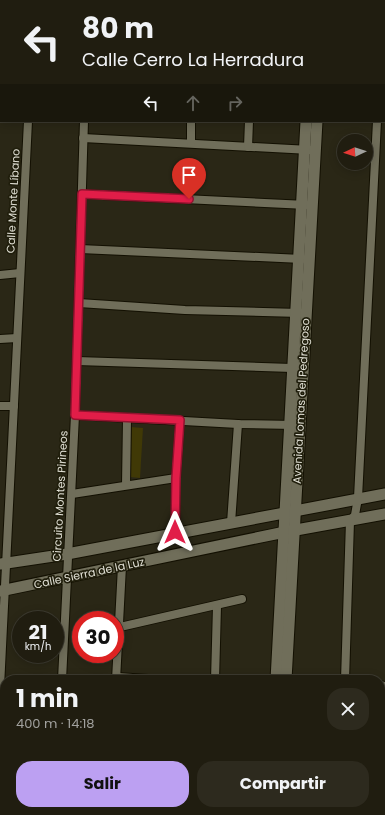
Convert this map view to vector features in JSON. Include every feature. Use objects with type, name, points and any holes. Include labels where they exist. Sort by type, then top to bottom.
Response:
[{"type":"street","name":"Calle Monte Líbano","points":[[3,588],[14,406],[28,122]]},
{"type":"street","name":"Circuito Montes Pirineos","points":[[62,675],[67,556],[72,494],[84,122]]},
{"type":"street","points":[[190,143],[191,122]]},
{"type":"street","points":[[248,147],[249,122]]},
{"type":"street","name":"Avenida Lomas del Pedregoso","points":[[306,122],[310,150]]},
{"type":"street","name":"Avenida Lomas del Pedregoso","points":[[286,675],[294,425],[300,313],[310,150],[317,122]]},
{"type":"street","points":[[345,675],[352,518],[357,502],[377,122]]},
{"type":"street","points":[[83,138],[310,150]]},
{"type":"street","points":[[82,194],[307,205]]},
{"type":"street","points":[[80,249],[303,259]]},
{"type":"street","points":[[0,275],[20,273]]},
{"type":"street","points":[[79,303],[185,310],[300,313]]},
{"type":"street","name":"Avenida Lomas del Pedregoso","points":[[294,425],[292,368],[300,313]]},
{"type":"street","points":[[0,339],[17,338]]},
{"type":"street","points":[[77,361],[292,368]]},
{"type":"street","points":[[0,406],[14,406]]},
{"type":"street","points":[[75,415],[127,419],[294,425]]},
{"type":"street","points":[[126,486],[127,419]]},
{"type":"street","points":[[175,532],[176,478],[180,420]]},
{"type":"street","points":[[231,523],[238,424]]},
{"type":"street","points":[[72,494],[176,478]]},
{"type":"street","name":"Calle Sierra de la Luz","points":[[4,565],[67,556],[175,532],[357,502],[385,494]]},
{"type":"street","name":"Calle Sierra de la Luz","points":[[3,588],[67,574],[122,566],[352,518],[385,514]]},
{"type":"street","name":"Avenida Lomas del Pedregoso","points":[[276,675],[290,531]]},
{"type":"street","points":[[121,611],[122,566]]},
{"type":"street","points":[[0,675],[3,588]]},
{"type":"street","points":[[124,626],[217,606],[242,599]]},
{"type":"street","points":[[215,675],[217,606]]},
{"type":"street","points":[[116,675],[117,663]]},
{"type":"shaded area","points":[[131,427],[143,428],[140,478],[130,477]]},
{"type":"route","points":[[175,532],[176,478],[180,420],[127,419],[75,415],[82,194],[189,199]]}]
